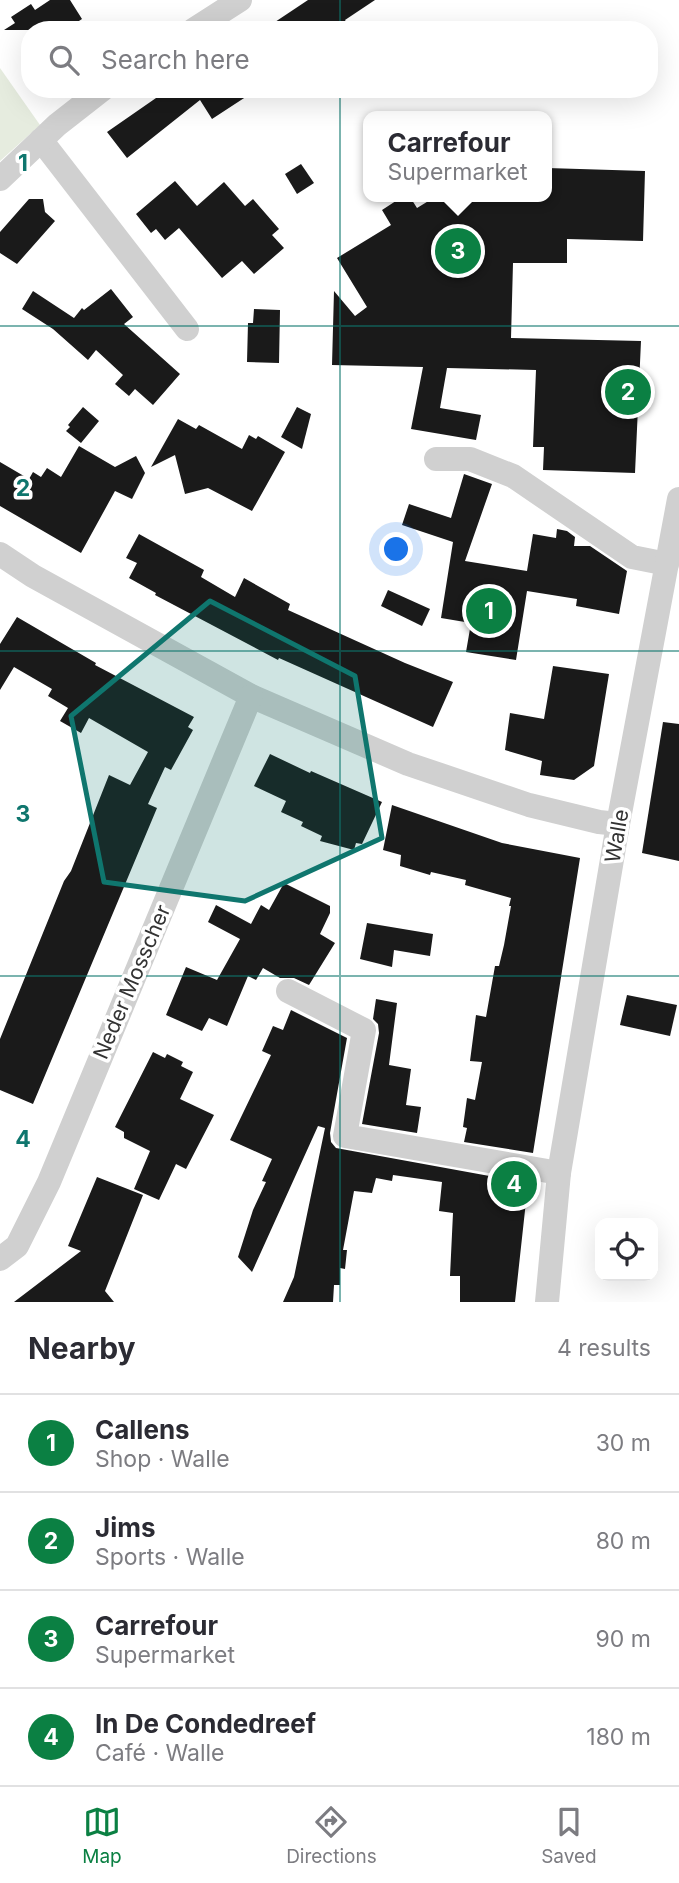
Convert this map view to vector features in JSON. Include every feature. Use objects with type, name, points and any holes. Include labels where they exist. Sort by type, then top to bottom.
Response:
[{"type":"street","points":[[207,21],[236,3]]},
{"type":"street","points":[[0,179],[41,140],[92,98]]},
{"type":"street","points":[[41,140],[187,330]]},
{"type":"street","points":[[436,458],[470,459],[513,476],[632,557],[667,564]]},
{"type":"street","name":"Walle","points":[[547,1302],[559,1173],[618,824],[679,499]]},
{"type":"street","points":[[0,554],[33,576],[251,696],[408,764],[529,805],[618,824]]},
{"type":"street","name":"Neder Mosscher","points":[[0,1259],[17,1246],[49,1182],[251,696]]},
{"type":"street","points":[[288,991],[364,1030],[345,1136],[559,1173]]},
{"type":"highlighted area","points":[[210,601],[355,676],[382,838],[245,901],[104,882],[71,716]]},
{"type":"shaded area","points":[[0,68],[40,125],[0,161]]},
{"type":"building","points":[[50,0],[70,0],[82,19],[21,21],[21,30],[4,30],[15,23],[11,17],[31,4],[35,10]]},
{"type":"building","points":[[308,0],[375,0],[346,21],[276,21]]},
{"type":"building","points":[[156,98],[244,98],[212,119],[200,100],[127,158],[107,132]]},
{"type":"building","points":[[301,164],[314,183],[297,194],[285,174]]},
{"type":"building","points":[[552,168],[645,171],[643,241],[567,239],[567,263],[513,263],[511,338],[641,341],[635,473],[543,470],[544,447],[533,447],[536,370],[447,368],[440,408],[481,415],[476,440],[411,429],[423,367],[332,365],[334,291],[355,316],[367,307],[337,258],[391,225],[382,210],[394,202],[413,202],[417,208],[427,202],[552,202]]},
{"type":"building","points":[[175,181],[197,206],[224,182],[245,206],[253,199],[279,229],[272,235],[284,248],[254,274],[242,261],[222,278],[179,228],[165,240],[156,229],[151,233],[136,214]]},
{"type":"building","points":[[29,199],[43,199],[45,212],[55,221],[17,264],[0,253],[0,232]]},
{"type":"building","points":[[111,289],[133,317],[124,324],[180,374],[153,405],[135,389],[129,396],[115,384],[123,375],[96,350],[88,360],[53,329],[22,309],[33,291],[74,318],[82,308],[84,310]]},
{"type":"building","points":[[254,309],[280,310],[279,363],[247,362],[248,323],[253,323]]},
{"type":"building","points":[[83,407],[99,421],[81,443],[66,431]]},
{"type":"building","points":[[297,407],[311,414],[302,449],[281,437]]},
{"type":"building","points":[[178,419],[196,429],[199,425],[242,449],[249,435],[256,439],[258,436],[285,452],[252,511],[208,488],[185,494],[175,455],[151,467]]},
{"type":"building","points":[[79,446],[115,467],[136,456],[145,473],[132,499],[115,491],[81,553],[0,506],[0,462],[29,479],[33,472],[41,477],[47,468],[61,477]]},
{"type":"building","points":[[464,474],[492,484],[465,561],[527,571],[533,534],[556,538],[557,529],[567,531],[575,537],[574,546],[590,546],[627,571],[619,614],[576,606],[577,599],[527,591],[516,660],[466,652],[471,623],[441,618],[453,542],[402,525],[409,504],[451,518]]},
{"type":"building","points":[[139,534],[204,570],[201,577],[235,597],[244,578],[290,604],[288,610],[453,682],[433,727],[279,658],[278,660],[155,595],[156,593],[129,578],[137,563],[126,558]]},
{"type":"building","points":[[388,590],[430,609],[422,626],[381,606]]},
{"type":"building","points":[[17,617],[96,663],[95,665],[194,717],[188,727],[193,730],[171,770],[165,767],[148,804],[157,808],[33,1104],[0,1090],[0,1039],[109,775],[130,785],[148,752],[89,718],[81,733],[60,721],[68,708],[48,696],[52,689],[14,667],[0,690],[0,644]]},
{"type":"building","points":[[553,666],[609,674],[594,766],[574,780],[540,775],[542,761],[505,750],[510,713],[544,719]]},
{"type":"building","points":[[663,722],[679,724],[679,861],[642,853]]},
{"type":"building","points":[[270,754],[382,802],[362,844],[356,843],[354,850],[320,841],[322,836],[301,826],[303,822],[281,812],[286,801],[254,786]]},
{"type":"building","points":[[392,805],[502,843],[580,858],[533,1153],[464,1142],[467,1098],[475,1100],[482,1062],[470,1061],[476,1015],[486,1017],[495,966],[499,966],[504,945],[511,898],[465,885],[466,880],[431,872],[430,875],[400,866],[401,855],[383,850]]},
{"type":"building","points":[[284,883],[330,906],[330,913],[320,934],[335,943],[309,985],[294,978],[280,978],[263,968],[256,980],[248,976],[227,1026],[209,1018],[202,1031],[166,1015],[186,967],[217,980],[240,939],[208,922],[216,905],[251,924],[261,905],[269,910]]},
{"type":"building","points":[[367,923],[433,934],[430,956],[394,950],[392,967],[360,959]]},
{"type":"building","points":[[627,995],[677,1005],[670,1036],[620,1025]]},
{"type":"building","points":[[376,999],[397,1003],[389,1065],[411,1069],[406,1105],[421,1107],[417,1133],[362,1124],[379,1033],[378,1024],[373,1019]]},
{"type":"building","points":[[291,1010],[347,1038],[330,1133],[331,1142],[336,1148],[528,1183],[515,1302],[460,1302],[460,1276],[450,1276],[453,1213],[439,1211],[442,1182],[393,1175],[392,1181],[376,1178],[372,1193],[354,1191],[343,1250],[347,1250],[345,1269],[340,1268],[340,1285],[334,1285],[333,1302],[283,1302],[294,1277],[325,1128],[318,1126],[252,1272],[238,1257],[253,1210],[266,1182],[262,1181],[272,1159],[230,1140],[271,1055],[262,1051],[273,1026],[283,1030]]},
{"type":"building","points":[[153,1052],[165,1058],[167,1054],[183,1062],[181,1066],[193,1072],[180,1099],[214,1115],[186,1169],[176,1164],[159,1200],[134,1189],[150,1151],[124,1138],[124,1132],[115,1127]]},
{"type":"building","points":[[97,1177],[143,1195],[105,1291],[114,1302],[14,1302],[81,1251],[68,1246]]},
{"type":"place","name":"Carrefour","points":[[458,251]]},
{"type":"place","name":"Jims","points":[[628,392]]},
{"type":"place","name":"Callens","points":[[489,611]]},
{"type":"place","name":"In De Condedreef","points":[[514,1184]]}]
